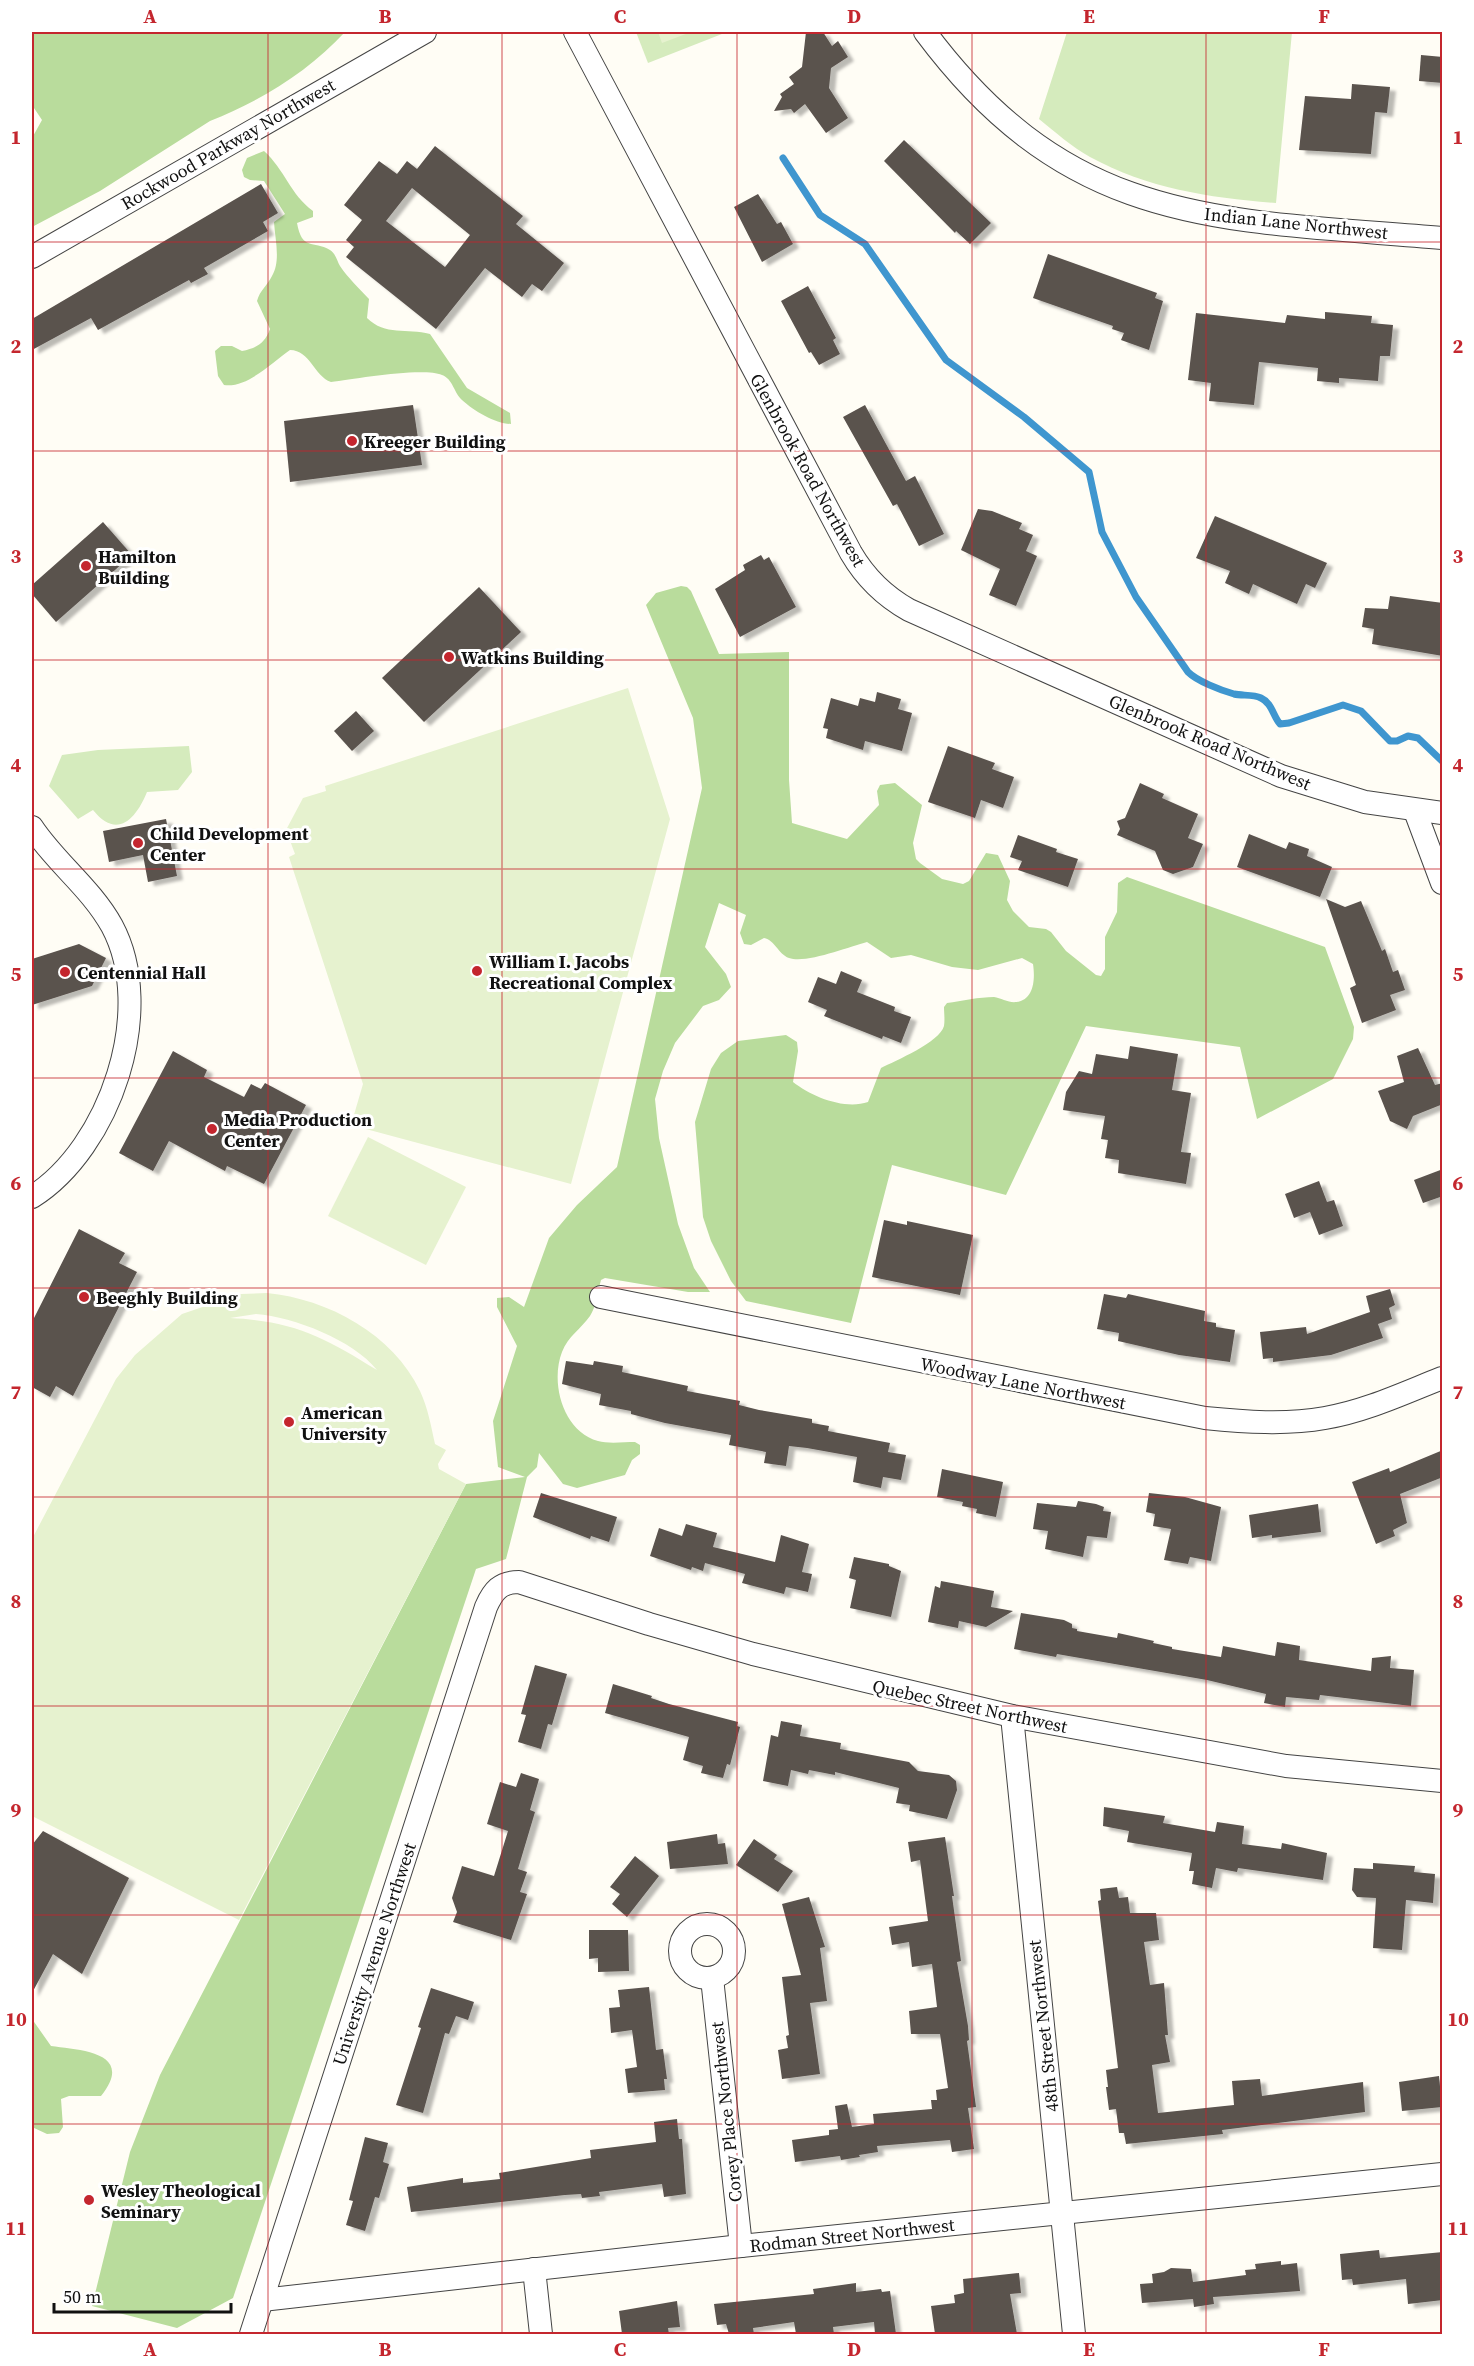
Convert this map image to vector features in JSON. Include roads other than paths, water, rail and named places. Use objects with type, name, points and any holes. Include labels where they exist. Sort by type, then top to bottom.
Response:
[{"type":"street","name":"Rockwood Parkway Northwest","points":[[32,257],[425,32]]},
{"type":"street","name":"Glenbrook Road Northwest","points":[[575,32],[851,553],[862,570],[883,592],[909,610],[1281,776],[1348,798],[1415,811],[1443,813]]},
{"type":"street","name":"Indian Lane Northwest","points":[[925,32],[953,70],[1013,127],[1052,156],[1114,189],[1167,206],[1233,220],[1443,238]]},
{"type":"street","points":[[1415,811],[1443,883]]},
{"type":"street","points":[[32,827],[45,847],[102,910],[113,927],[124,959],[130,1013],[125,1057],[119,1077],[96,1122],[69,1165],[48,1186],[32,1197]]},
{"type":"street","name":"Woodway Lane Northwest","points":[[602,1297],[1186,1415],[1225,1420],[1275,1422],[1324,1418],[1379,1403],[1443,1378]]},
{"type":"street","name":"Quebec Street Northwest","points":[[508,1582],[528,1584],[649,1624],[753,1654],[1012,1716],[1275,1764],[1443,1781]]},
{"type":"street","name":"University Avenue Northwest","points":[[251,2334],[486,1608],[492,1593],[508,1582]]},
{"type":"street","name":"48th Street Northwest","points":[[1012,1716],[1074,2334]]},
{"type":"street","name":"Corey Place Northwest","points":[[712,1978],[741,2246]]},
{"type":"street","name":"Rodman Street Northwest","points":[[262,2300],[741,2246],[1443,2174]]},
{"type":"street","points":[[534,2269],[541,2334]]},
{"type":"waterway","points":[[783,158],[820,215],[865,244],[946,360],[1024,417],[1089,472],[1102,532],[1136,597],[1188,672],[1203,682],[1222,690],[1265,700],[1280,724],[1343,705],[1361,711],[1390,741],[1397,741],[1408,736],[1418,738],[1442,761]]},
{"type":"place","name":"Kreeger Building","points":[[352,441]]},
{"type":"place","name":"Hamilton Building","points":[[86,566]]},
{"type":"place","name":"Watkins Building","points":[[449,657]]},
{"type":"place","name":"Child Development Center","points":[[138,843]]},
{"type":"place","name":"William I. Jacobs Recreational Complex","points":[[477,971]]},
{"type":"place","name":"Centennial Hall","points":[[65,972]]},
{"type":"place","name":"Media Production Center","points":[[212,1129]]},
{"type":"place","name":"Beeghly Building","points":[[84,1297]]},
{"type":"place","name":"American University","points":[[289,1422]]},
{"type":"place","name":"Wesley Theological Seminary","points":[[89,2200]]}]
